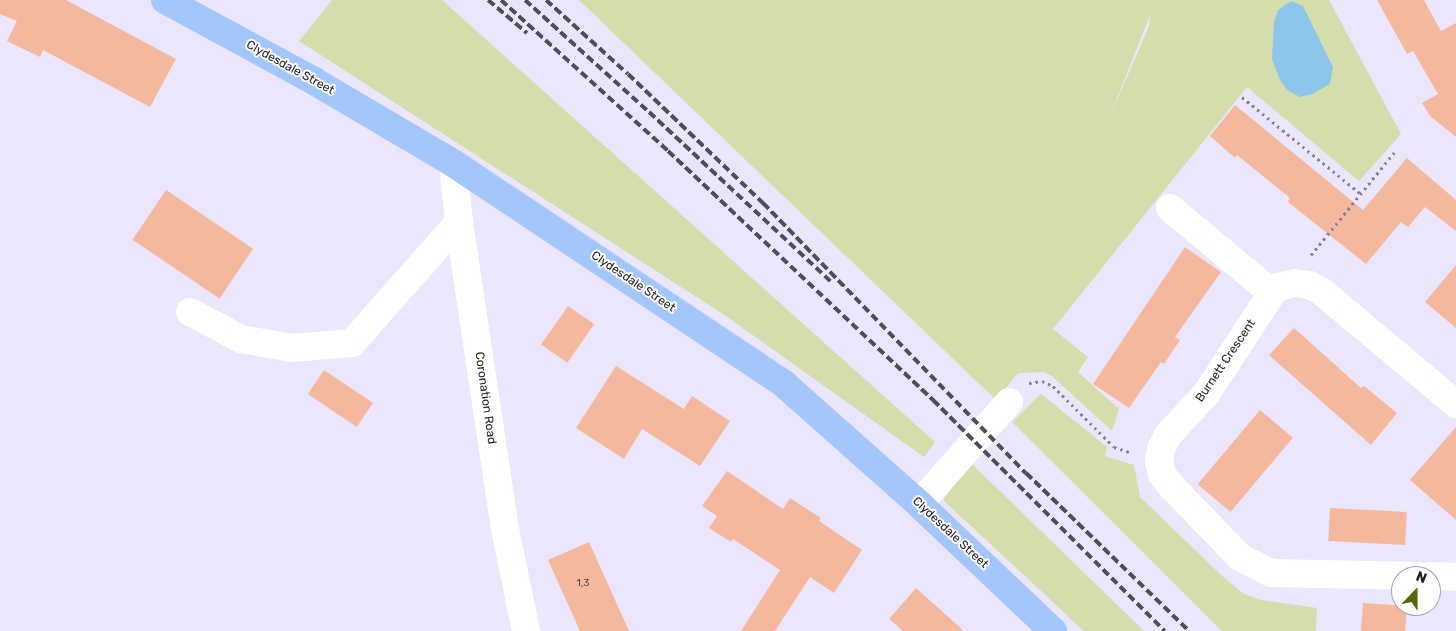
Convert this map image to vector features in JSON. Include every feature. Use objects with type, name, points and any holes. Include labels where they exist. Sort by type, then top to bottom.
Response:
[{"type":"main road","name":"Clydesdale Street","points":[[165,0],[314,81],[453,163],[784,384],[919,504],[1053,631]]},
{"type":"street","name":"Coronation Road","points":[[453,163],[459,222],[504,524],[526,631]]},
{"type":"street","points":[[1170,208],[1272,293],[1278,287],[1295,283],[1304,284],[1321,291],[1456,404]]},
{"type":"street","points":[[190,312],[242,339],[292,348],[352,344],[459,222]]},
{"type":"street","name":"Burnett Crescent","points":[[1159,462],[1161,449],[1168,435],[1206,394],[1272,293]]},
{"type":"street","points":[[919,504],[1008,402]]},
{"type":"street","points":[[1159,462],[1162,474],[1171,486],[1240,557],[1271,573],[1391,575]]},
{"type":"path","points":[[1242,98],[1361,194]]},
{"type":"path","points":[[1304,284],[1305,262],[1394,153]]},
{"type":"path","points":[[1008,402],[1032,381],[1042,381],[1053,386],[1114,447],[1159,462]]},
{"type":"green space","points":[[332,0],[442,0],[935,442],[924,457],[726,316],[299,41]]},
{"type":"green space","points":[[579,0],[1329,0],[1401,134],[1359,181],[1247,87],[1053,329],[1088,357],[1078,372],[1119,409],[1112,431],[1052,376],[1044,372],[1018,373],[996,400]],"holes":[[[1150,15],[1149,26],[1108,121]]]},
{"type":"green space","points":[[1041,394],[1107,447],[1105,456],[1134,465],[1140,497],[1221,575],[1244,594],[1261,600],[1317,608],[1316,631],[1222,631],[1012,422]]},
{"type":"green space","points":[[971,463],[1144,631],[1084,631],[943,500]]},
{"type":"water","points":[[1291,1],[1303,6],[1333,67],[1330,84],[1312,94],[1300,97],[1287,90],[1280,80],[1272,59],[1274,22],[1278,10]]},
{"type":"building","points":[[0,0],[66,0],[176,59],[150,107],[43,50],[40,57],[7,41],[17,21],[0,14]]},
{"type":"building","points":[[1377,0],[1424,0],[1441,31],[1456,23],[1456,137],[1430,116],[1422,103],[1438,94],[1413,51],[1407,54]]},
{"type":"building","points":[[1235,105],[1363,210],[1407,158],[1456,200],[1456,231],[1425,207],[1408,227],[1401,222],[1366,264],[1288,202],[1290,198],[1237,155],[1235,158],[1210,136]]},
{"type":"building","points":[[166,190],[253,249],[219,298],[132,240]]},
{"type":"building","points":[[1185,247],[1221,272],[1175,337],[1180,340],[1164,364],[1161,362],[1129,408],[1093,384]]},
{"type":"building","points":[[1456,265],[1456,328],[1425,302]]},
{"type":"building","points":[[568,306],[594,324],[567,363],[541,345]]},
{"type":"building","points":[[1294,328],[1361,388],[1364,386],[1397,413],[1371,445],[1269,355]]},
{"type":"building","points":[[616,366],[684,409],[692,396],[730,421],[700,466],[642,429],[624,459],[576,428]]},
{"type":"building","points":[[324,370],[373,403],[357,427],[308,394]]},
{"type":"building","points":[[1260,410],[1293,438],[1231,512],[1198,484]]},
{"type":"building","points":[[1456,427],[1456,520],[1410,480]]},
{"type":"building","points":[[727,471],[783,509],[790,498],[821,518],[819,521],[862,550],[834,593],[810,577],[775,631],[741,631],[780,570],[733,539],[731,542],[709,528],[717,516],[702,506]]},
{"type":"building","points":[[1330,508],[1407,512],[1405,545],[1328,541]]},
{"type":"building","points":[[589,542],[629,631],[580,631],[548,560]]},
{"type":"building","points":[[916,588],[964,631],[903,631],[889,619]]},
{"type":"building","points":[[1363,603],[1391,605],[1391,616],[1406,616],[1405,631],[1361,631]]},
{"type":"railway","points":[[488,0],[527,33]]},
{"type":"railway","points":[[501,0],[668,151],[933,400],[1165,631]]},
{"type":"railway","points":[[525,0],[649,112],[830,281]]},
{"type":"railway","points":[[546,0],[628,74],[763,203],[1026,473],[1189,631]]}]
